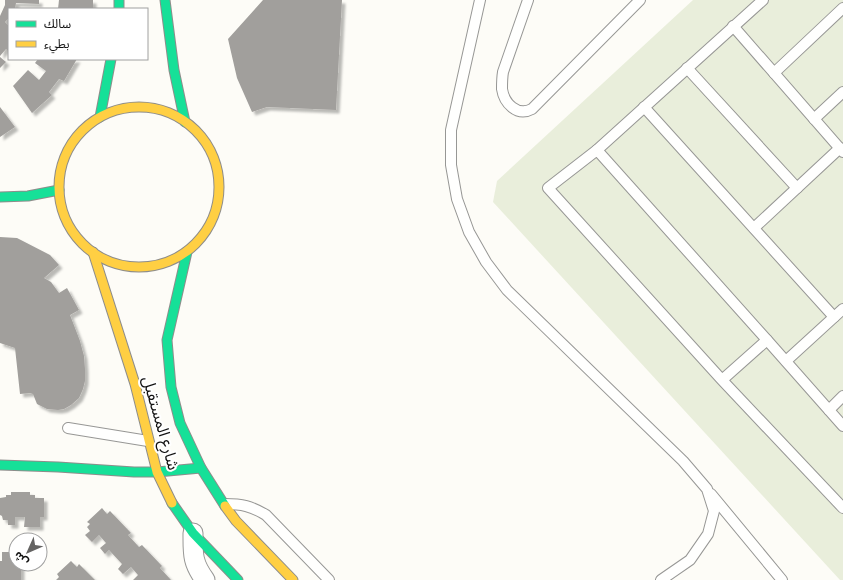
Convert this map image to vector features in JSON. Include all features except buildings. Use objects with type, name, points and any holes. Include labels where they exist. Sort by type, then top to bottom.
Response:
[{"type":"street","points":[[165,0],[174,70],[185,122]]},
{"type":"street","points":[[100,117],[111,60]]},
{"type":"street","points":[[146,107],[164,111],[185,122],[199,133],[209,148],[216,165],[220,183],[219,201],[215,216],[208,230],[199,242],[187,252],[170,262],[150,267],[134,268],[118,265],[93,252],[79,240],[69,225],[62,208],[59,190],[60,174],[65,156],[74,141],[85,128],[100,117],[113,111],[128,108],[146,107]]},
{"type":"street","points":[[0,197],[28,196],[59,190]]},
{"type":"street","name":"شارع المستقبل","points":[[93,252],[135,384],[148,441],[157,472],[173,505],[193,533],[238,580]]},
{"type":"street","name":"شارع المستقبل","points":[[187,252],[167,340],[171,387],[180,423],[201,468],[223,504],[236,521],[293,580]]},
{"type":"street","points":[[0,465],[134,472],[157,472],[201,468]]},
{"type":"street","points":[[193,533],[193,555],[197,569],[205,580]]},
{"type":"lane","points":[[480,0],[451,130],[451,165],[457,199],[469,232],[486,262],[507,290],[683,460],[782,580]]},
{"type":"lane","points":[[528,0],[502,81],[506,100],[515,110],[521,112],[527,112],[532,109],[640,0]]},
{"type":"lane","points":[[763,0],[597,150],[548,188],[722,380],[843,508]]},
{"type":"lane","points":[[774,73],[843,8]]},
{"type":"lane","points":[[734,26],[841,150],[754,228]]},
{"type":"lane","points":[[687,68],[797,188]]},
{"type":"lane","points":[[814,119],[843,92]]},
{"type":"lane","points":[[644,107],[834,317]]},
{"type":"lane","points":[[597,150],[843,426]]},
{"type":"lane","points":[[786,362],[843,309]]},
{"type":"lane","points":[[722,380],[767,340]]},
{"type":"lane","points":[[829,410],[843,396]]},
{"type":"lane","points":[[68,428],[148,441]]},
{"type":"lane","points":[[661,580],[690,560],[708,534],[714,511],[707,489]]},
{"type":"lane","points":[[223,504],[240,504],[254,508],[266,515],[329,580]]},
{"type":"green space","points":[[693,0],[843,0],[843,580],[840,580],[493,202],[497,181]]},
{"type":"traffic: fast","points":[[119,0],[119,8]]},
{"type":"traffic: fast","points":[[165,0],[174,70],[185,122]]},
{"type":"traffic: fast","points":[[100,117],[111,60]]},
{"type":"traffic: fast","points":[[0,197],[28,196],[59,190]]},
{"type":"traffic: fast","points":[[187,252],[167,340],[171,387],[180,423],[201,468],[225,506]]},
{"type":"traffic: fast","points":[[0,465],[134,472],[157,472],[201,468]]},
{"type":"traffic: fast","points":[[172,503],[193,533],[238,580]]},
{"type":"traffic: slow","points":[[131,107],[147,107],[162,110],[177,116],[196,130],[210,149],[213,156],[218,171],[219,187],[218,203],[213,218],[210,225],[196,244],[177,258],[162,264],[147,267],[131,267],[116,264],[101,258],[82,244],[77,238],[68,225],[62,210],[59,195],[59,179],[62,164],[68,149],[82,130],[88,125],[101,116],[116,110],[131,107]]},
{"type":"traffic: slow","points":[[93,252],[135,384],[157,472],[172,503]]},
{"type":"traffic: slow","points":[[225,506],[236,521],[293,580]]}]
